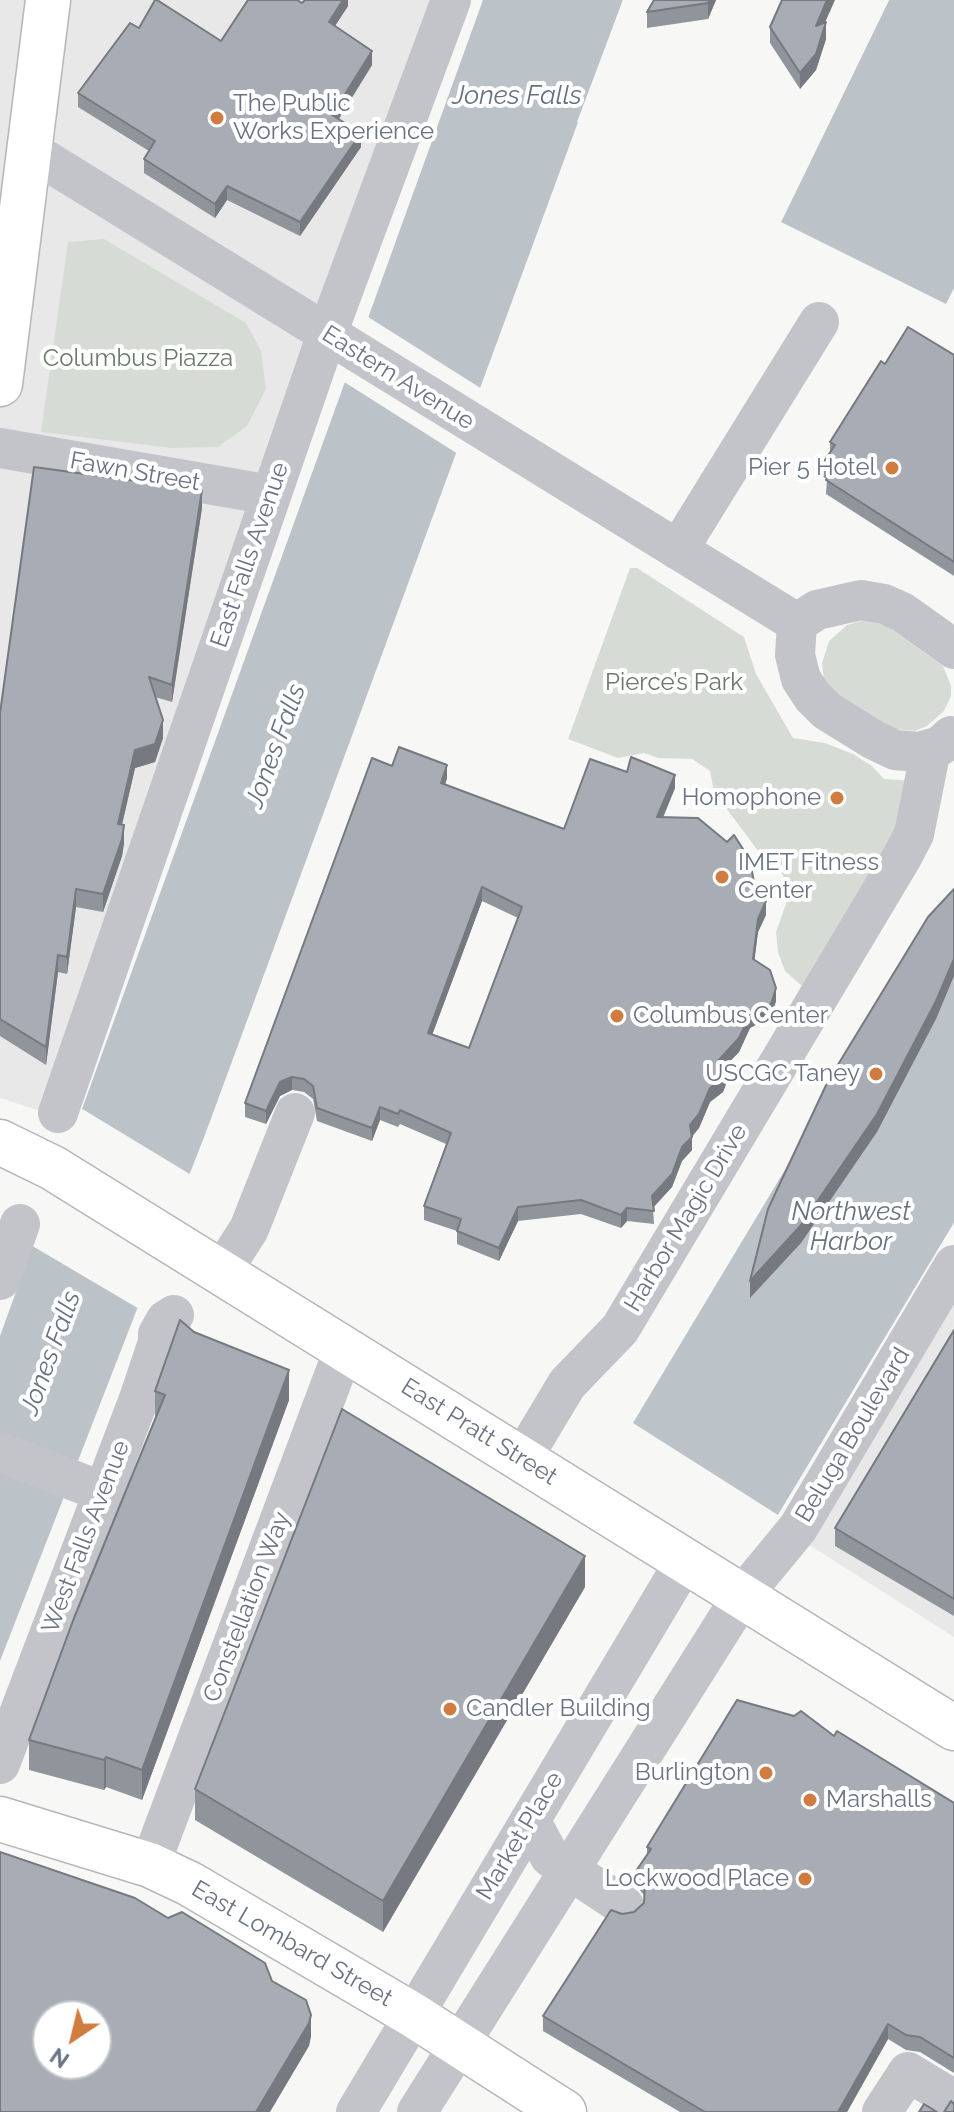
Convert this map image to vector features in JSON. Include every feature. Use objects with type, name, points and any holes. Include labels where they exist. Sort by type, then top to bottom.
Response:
[{"type":"main road","points":[[0,384],[15,142],[50,6]]},
{"type":"main road","name":"East Pratt Street","points":[[0,1142],[53,1168],[954,1728]]},
{"type":"main road","name":"East Lombard Street","points":[[0,1819],[150,1865],[217,1898],[413,2015],[564,2112]]},
{"type":"street","name":"East Falls Avenue","points":[[58,1113],[271,495],[337,340],[451,0]]},
{"type":"street","name":"Eastern Avenue","points":[[15,142],[797,623]]},
{"type":"street","points":[[678,550],[819,322]]},
{"type":"street","name":"Fawn Street","points":[[0,448],[271,495]]},
{"type":"street","points":[[943,741],[895,750],[827,711],[801,679],[795,655],[797,623],[840,602],[861,600],[884,604],[954,649]]},
{"type":"street","name":"Harbor Magic Drive","points":[[522,1459],[567,1384],[620,1329],[902,857],[914,834],[943,741]]},
{"type":"street","points":[[221,1273],[249,1229],[295,1113]]},
{"type":"street","points":[[0,1280],[20,1224]]},
{"type":"street","name":"Beluga Boulevard","points":[[742,1596],[787,1545],[954,1265]]},
{"type":"street","name":"West Falls Avenue","points":[[0,1764],[90,1487],[140,1396],[158,1334],[166,1320],[174,1315]]},
{"type":"street","name":"Constellation Way","points":[[150,1865],[344,1349]]},
{"type":"street","points":[[0,1452],[90,1487]]},
{"type":"street","name":"Market Place","points":[[356,2112],[685,1561]]},
{"type":"street","points":[[417,2112],[742,1596]]},
{"type":"street","points":[[530,1820],[544,1848],[568,1871],[624,1906]]},
{"type":"street","points":[[882,2112],[908,2072],[954,2100]]},
{"type":"shaded area","points":[[0,0],[454,0],[71,1121],[0,1098]]},
{"type":"shaded area","points":[[954,1250],[954,1637],[795,1536]]},
{"type":"green space","name":"Columbus Piazza","points":[[104,239],[246,323],[261,351],[266,389],[247,426],[218,447],[171,448],[41,432],[68,242]]},
{"type":"green space","name":"Pierce’s Park","points":[[630,568],[637,568],[744,637],[756,674],[793,738],[825,743],[853,754],[872,766],[884,779],[916,781],[906,833],[811,994],[785,971],[778,952],[776,932],[787,901],[783,875],[759,852],[714,792],[710,771],[692,759],[658,758],[644,753],[618,758],[568,739]]},
{"type":"green space","points":[[865,620],[887,626],[943,666],[951,686],[951,696],[944,711],[927,726],[915,731],[891,729],[840,699],[824,681],[822,663],[829,641],[847,625]]},
{"type":"water","name":"Jones Falls","points":[[483,0],[623,0],[206,1132],[0,1661],[0,1336]]},
{"type":"water","points":[[889,0],[954,0],[954,288],[946,304],[781,222]]},
{"type":"water","name":"Northwest Harbor","points":[[954,888],[954,1223],[778,1515],[633,1423]]},
{"type":"pier","points":[[623,0],[626,1],[580,124],[577,122]]},
{"type":"pier","points":[[885,0],[889,0],[781,222],[777,220]]},
{"type":"pier","points":[[365,315],[482,389],[458,454],[341,380]]},
{"type":"pier","points":[[79,1107],[193,1176],[141,1310],[29,1244]]},
{"type":"pier","points":[[954,1223],[954,1231],[781,1517],[778,1515]]},
{"type":"building","name":"The Public Works Experience","points":[[155,0],[221,41],[248,0],[297,0],[302,3],[305,0],[343,0],[329,22],[372,51],[332,115],[361,133],[300,222],[227,186],[215,204],[144,159],[155,141],[78,93],[130,23],[139,28]]},
{"type":"building","points":[[654,0],[709,0],[708,3],[647,12]]},
{"type":"building","points":[[782,0],[827,0],[816,26],[826,22],[816,54],[800,73],[770,27]]},
{"type":"building","name":"Pier 5 Hotel","points":[[908,327],[954,355],[954,562],[826,480],[833,469],[823,463],[835,445],[830,442],[881,361],[885,364]]},
{"type":"building","points":[[34,467],[202,490],[172,685],[149,677],[163,720],[155,744],[135,750],[118,824],[124,825],[122,839],[103,894],[76,889],[67,957],[58,955],[46,1047],[0,1019],[0,713]]},
{"type":"building","name":"Columbus Center","points":[[399,747],[447,765],[441,783],[564,829],[590,759],[627,772],[631,757],[675,775],[657,817],[698,818],[727,842],[734,835],[750,860],[756,894],[766,901],[758,919],[753,959],[770,970],[776,988],[771,1004],[750,1015],[739,1038],[717,1062],[728,1066],[723,1078],[710,1088],[699,1114],[690,1125],[692,1137],[682,1147],[672,1174],[652,1196],[654,1211],[627,1208],[621,1215],[581,1200],[518,1207],[499,1248],[457,1231],[461,1219],[424,1206],[451,1133],[400,1110],[398,1114],[380,1107],[372,1128],[317,1108],[313,1086],[304,1079],[292,1077],[280,1082],[266,1111],[245,1103],[372,758],[392,766]],"holes":[[[482,887],[522,907],[469,1048],[428,1033]]]},
{"type":"building","name":"USCGC Taney","points":[[954,889],[954,959],[936,1001],[877,1114],[801,1225],[750,1281],[768,1209],[828,1081],[928,917]]},
{"type":"building","points":[[180,1320],[194,1332],[289,1370],[142,1770],[106,1757],[104,1760],[29,1740],[74,1618],[165,1395],[155,1391]]},
{"type":"building","points":[[954,1330],[954,1599],[835,1528]]},
{"type":"building","points":[[342,1409],[585,1556],[383,1901],[195,1789]]},
{"type":"building","points":[[737,1700],[794,1716],[801,1711],[834,1736],[837,1731],[954,1803],[954,2058],[920,2037],[906,2035],[888,2024],[838,2112],[705,2112],[543,2016],[611,1910],[622,1914],[634,1912],[644,1903],[645,1881],[636,1871],[651,1849],[647,1847]]},
{"type":"building","points":[[0,1852],[135,1898],[168,1918],[182,1912],[265,1963],[272,1981],[306,2000],[311,2015],[309,2023],[256,2112],[0,2112]]},
{"type":"building","points":[[951,2101],[954,2112],[944,2112]]},
{"type":"building","points":[[924,2104],[937,2112],[919,2112]]},
{"type":"place","name":"The Public Works Experience","points":[[217,118]]},
{"type":"place","name":"Pier 5 Hotel","points":[[892,468]]},
{"type":"place","name":"Homophone","points":[[837,798]]},
{"type":"place","name":"IMET Fitness Center","points":[[722,877]]},
{"type":"place","name":"Columbus Center","points":[[617,1016]]},
{"type":"place","name":"USCGC Taney","points":[[876,1074]]},
{"type":"place","name":"Candler Building","points":[[450,1709]]},
{"type":"place","name":"Burlington","points":[[766,1773]]},
{"type":"place","name":"Marshalls","points":[[810,1800]]},
{"type":"place","name":"Lockwood Place","points":[[805,1879]]}]
